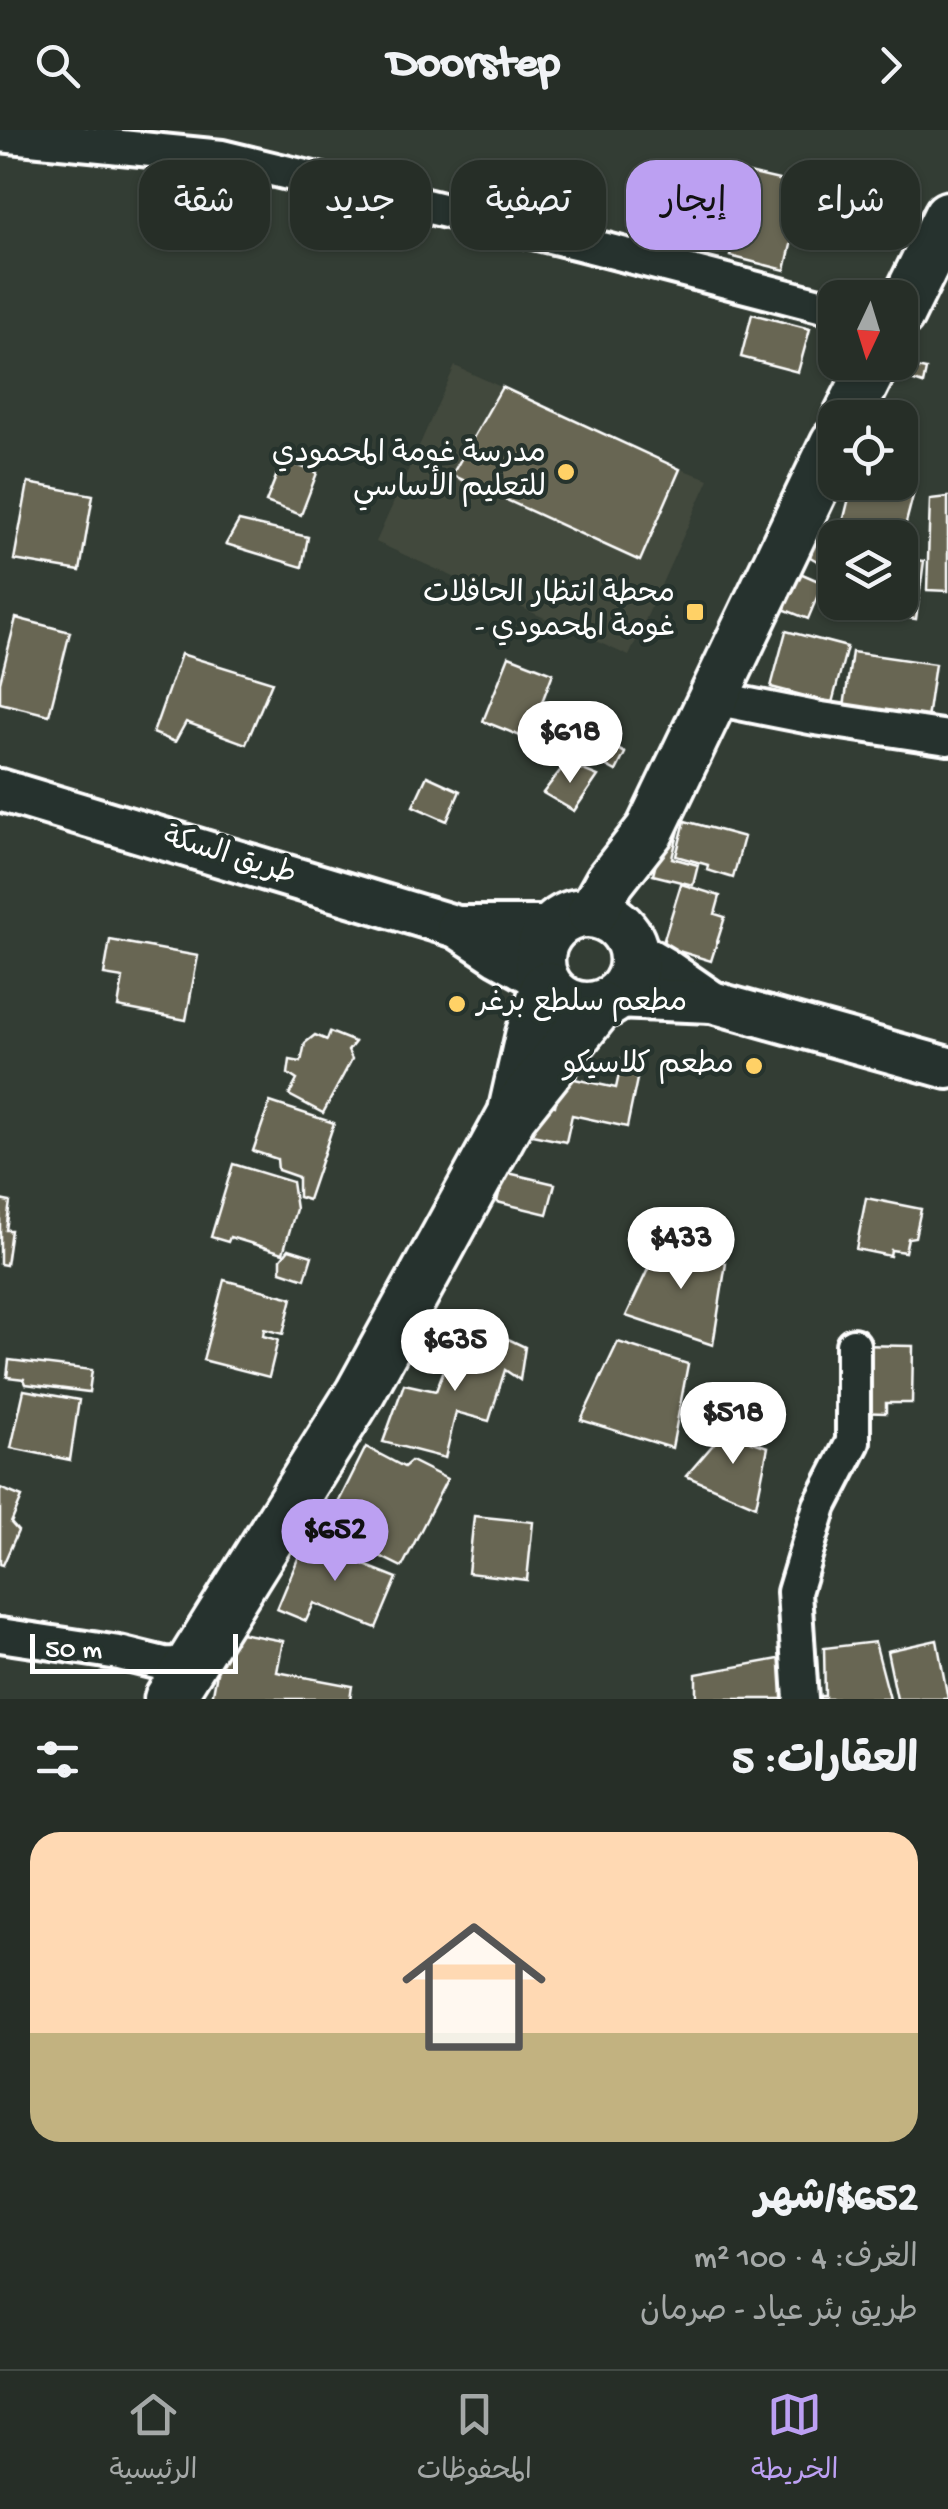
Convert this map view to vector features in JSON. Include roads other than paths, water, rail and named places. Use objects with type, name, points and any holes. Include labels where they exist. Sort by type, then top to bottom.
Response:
[{"type":"highway","points":[[917,280],[948,216]]},
{"type":"highway","points":[[607,1002],[582,1008],[566,1003],[545,983],[540,949],[600,931],[639,886],[650,830],[818,480]]},
{"type":"highway","points":[[179,1682],[360,1394],[512,1115],[607,1002],[628,985],[634,968],[600,931]]},
{"type":"highway","points":[[512,1115],[545,983]]},
{"type":"main road","name":"طريق السكة","points":[[0,790],[458,927],[600,931]]},
{"type":"main road","name":"طريق السكة","points":[[458,927],[545,983]]},
{"type":"main road","points":[[600,931],[664,968],[712,1002]]},
{"type":"main road","points":[[607,1002],[712,1002],[948,1068]]},
{"type":"street","points":[[0,135],[107,138],[222,157],[818,305]]},
{"type":"street","points":[[714,698],[948,738]]},
{"type":"street","points":[[801,1699],[794,1592],[820,1506],[853,1442],[853,1345]]},
{"type":"street","points":[[0,1635],[164,1664],[179,1682]]},
{"type":"place","name":"مدرسة غومة المحمودي للتعليم الأساسي","points":[[566,472]]},
{"type":"place","name":"محطة انتظار الحافلات - غومة المحمودي","points":[[695,612]]},
{"type":"place","name":"مطعم سلطع برغر","points":[[457,1004]]},
{"type":"place","name":"مطعم كلاسيكو","points":[[754,1066]]}]
